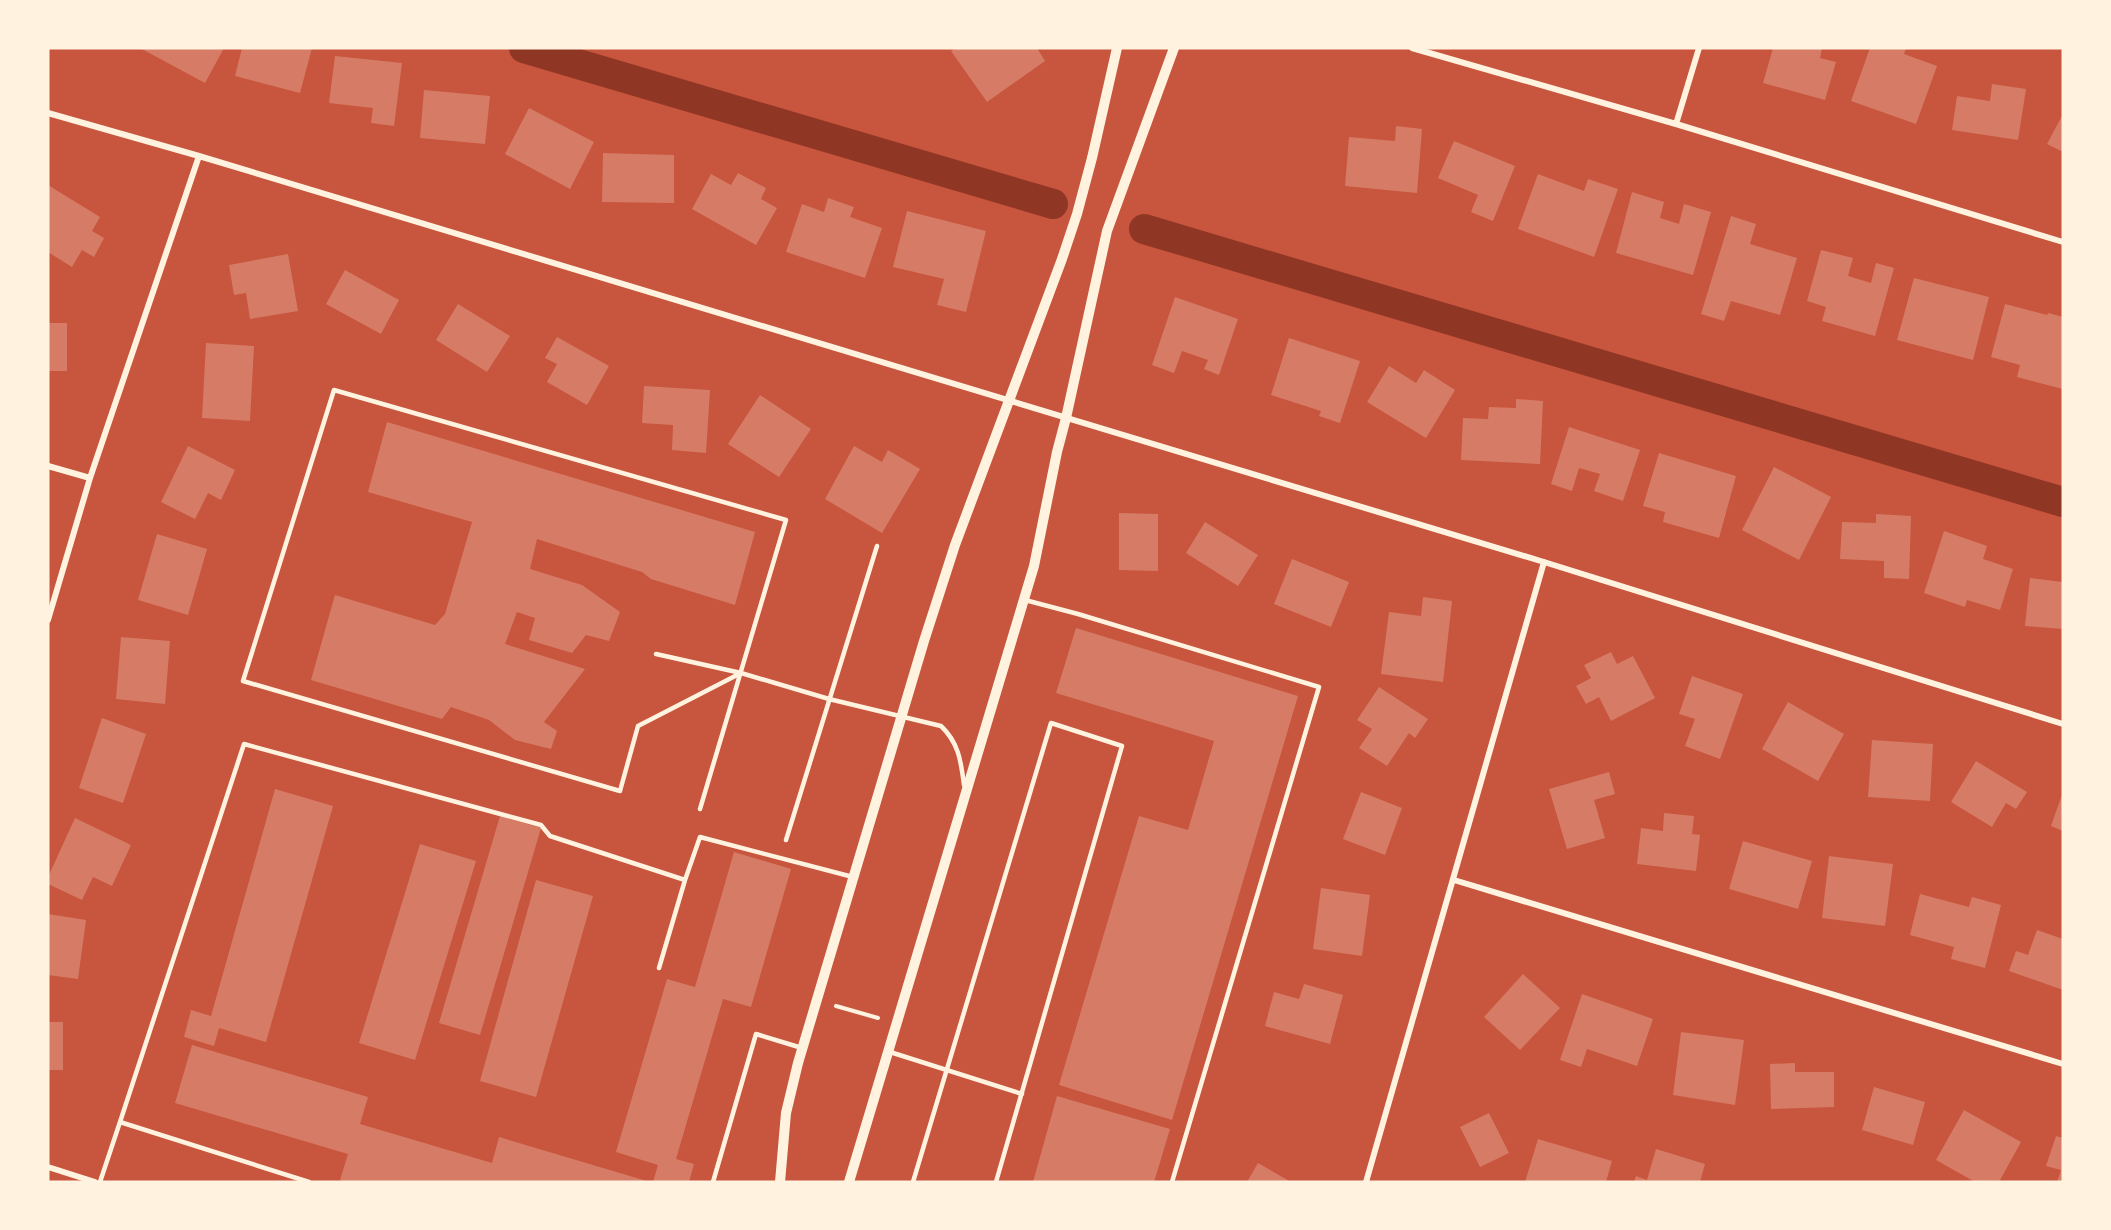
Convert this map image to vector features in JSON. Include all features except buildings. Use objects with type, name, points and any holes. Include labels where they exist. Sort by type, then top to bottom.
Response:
[{"type":"street","points":[[780,1182],[786,1113],[802,1048],[955,545],[1077,214],[1117,48]]},
{"type":"street","points":[[849,1182],[1025,600],[1107,231],[1174,48]]},
{"type":"street","points":[[1412,48],[1676,124],[2063,242]]},
{"type":"street","points":[[1676,124],[1699,48]]},
{"type":"street","points":[[48,113],[199,156],[1544,562],[2063,724]]},
{"type":"street","points":[[48,620],[90,478],[199,156]]},
{"type":"street","points":[[48,465],[90,478]]},
{"type":"street","points":[[1366,1182],[1544,562]]},
{"type":"street","points":[[1454,880],[2063,1064]]},
{"type":"street","points":[[48,1167],[95,1182]]},
{"type":"lane","points":[[700,809],[741,673],[786,520],[334,390],[243,681],[620,791],[638,726],[741,673]]},
{"type":"lane","points":[[786,840],[878,546]]},
{"type":"lane","points":[[1025,600],[1319,687],[1172,1182]]},
{"type":"lane","points":[[656,654],[741,673],[829,699],[941,726],[950,735],[960,757],[966,797]]},
{"type":"lane","points":[[913,1182],[1051,723],[1122,746],[996,1182]]},
{"type":"lane","points":[[100,1182],[244,744],[541,825],[550,836],[685,880]]},
{"type":"lane","points":[[659,968],[700,837],[853,877]]},
{"type":"lane","points":[[713,1182],[756,1034],[802,1048]]},
{"type":"lane","points":[[890,1052],[1022,1094]]},
{"type":"lane","points":[[120,1122],[309,1182]]},
{"type":"path","points":[[832,1005],[882,1020]]},
{"type":"waterway","points":[[524,48],[1053,204]]},
{"type":"waterway","points":[[1144,229],[2063,502]]}]
